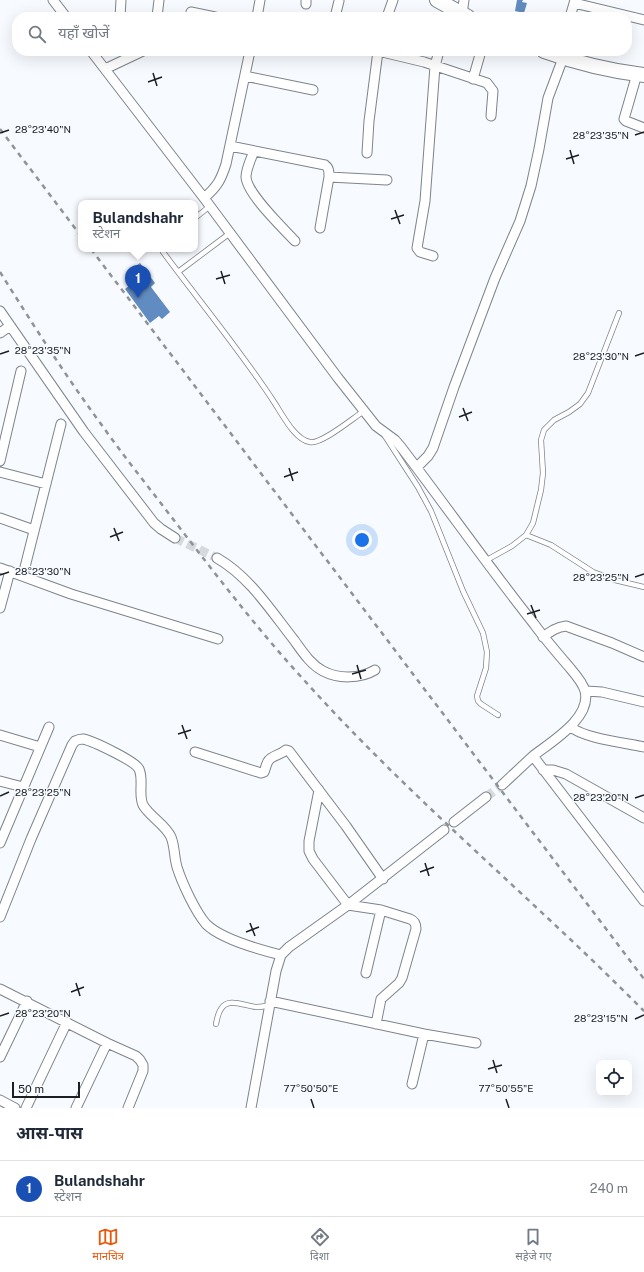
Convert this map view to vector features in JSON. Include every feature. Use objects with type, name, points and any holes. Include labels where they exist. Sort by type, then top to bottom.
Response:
[{"type":"main road","points":[[437,0],[459,11]]},
{"type":"main road","points":[[564,56],[612,71],[640,75]]},
{"type":"street","points":[[53,0],[62,12]]},
{"type":"street","points":[[120,12],[121,0]]},
{"type":"street","points":[[158,12],[159,0]]},
{"type":"street","points":[[258,12],[260,0]]},
{"type":"street","points":[[389,12],[393,0]]},
{"type":"street","points":[[336,12],[339,1]]},
{"type":"street","points":[[572,12],[575,1],[615,12]]},
{"type":"street","points":[[632,17],[644,20]]},
{"type":"street","points":[[95,56],[204,198],[338,378],[364,411],[382,431],[395,440],[417,467],[485,561],[543,637],[579,679],[586,691],[585,702],[581,714],[571,727],[538,763],[502,785]]},
{"type":"street","points":[[105,69],[132,56]]},
{"type":"street","points":[[204,198],[214,189],[222,178],[249,56]]},
{"type":"street","points":[[367,153],[377,56]]},
{"type":"street","points":[[397,56],[435,66],[487,83],[493,91],[491,116]]},
{"type":"street","points":[[433,256],[420,252],[417,248],[425,201],[435,66],[438,56]]},
{"type":"street","points":[[473,79],[480,56]]},
{"type":"street","points":[[417,467],[428,456],[433,448],[495,278],[520,221],[533,179],[548,98],[561,56]]},
{"type":"street","points":[[640,75],[624,119],[644,128]]},
{"type":"street","points":[[245,76],[313,90]]},
{"type":"street","points":[[230,146],[328,167],[329,177],[320,228]]},
{"type":"street","points":[[254,151],[247,171],[246,178],[249,185],[264,208],[295,241]]},
{"type":"street","points":[[329,177],[387,180]]},
{"type":"street","points":[[0,311],[84,432],[154,523],[161,530],[174,538]]},
{"type":"street","points":[[0,333],[10,326]]},
{"type":"street","points":[[0,461],[21,371]]},
{"type":"street","points":[[22,575],[61,424]]},
{"type":"street","points":[[0,472],[46,484]]},
{"type":"street","points":[[0,518],[34,530]]},
{"type":"street","points":[[217,558],[234,569],[251,586],[305,655],[322,671],[332,675],[345,677],[361,676],[375,670]]},
{"type":"street","points":[[0,568],[71,594],[218,639]]},
{"type":"street","points":[[0,608],[10,571]]},
{"type":"street","points":[[543,637],[560,627],[566,626],[644,657]]},
{"type":"street","points":[[586,691],[602,692],[644,702]]},
{"type":"street","points":[[0,843],[3,826],[23,787],[49,727]]},
{"type":"street","points":[[571,727],[588,735],[644,747]]},
{"type":"street","points":[[0,734],[40,748]]},
{"type":"street","points":[[0,917],[28,845],[72,745],[75,741],[83,739],[121,755],[133,762],[139,768],[141,778],[141,799],[144,806],[167,830],[171,837],[177,868],[192,901],[207,925],[234,940],[254,948],[281,955]]},
{"type":"street","points":[[195,752],[261,773],[264,772],[267,763],[271,758],[287,750],[290,751],[383,879]]},
{"type":"street","points":[[538,763],[566,774],[644,818]]},
{"type":"street","points":[[538,763],[644,901]]},
{"type":"street","points":[[0,781],[23,787]]},
{"type":"street","points":[[319,790],[309,841],[313,859],[348,905],[380,910],[410,919],[414,921],[416,929],[402,978],[399,983],[381,999],[376,1024]]},
{"type":"street","points":[[454,822],[486,798]]},
{"type":"street","points":[[251,1108],[276,971],[281,955],[288,947],[383,879],[444,830]]},
{"type":"street","points":[[366,973],[380,910]]},
{"type":"street","points":[[0,989],[136,1056],[143,1065],[143,1071],[131,1107]]},
{"type":"street","points":[[0,1057],[27,1001]]},
{"type":"street","points":[[270,1003],[476,1043]]},
{"type":"street","points":[[26,1108],[67,1022]]},
{"type":"street","points":[[412,1084],[424,1034]]},
{"type":"street","points":[[76,1108],[107,1043]]},
{"type":"street","points":[[0,1100],[15,1108]]},
{"type":"lane","points":[[198,216],[210,206]]},
{"type":"lane","points":[[178,272],[230,233]]},
{"type":"lane","points":[[163,252],[252,371],[296,435],[311,443],[322,440],[364,411]]},
{"type":"lane","points":[[485,561],[512,546],[526,535],[533,524],[541,490],[543,473],[541,440],[544,430],[554,420],[580,404],[588,393],[620,313]]},
{"type":"lane","points":[[382,431],[418,486],[431,511],[463,590],[483,633],[487,660],[478,701],[498,716]]},
{"type":"lane","points":[[526,535],[551,545],[593,572],[615,580],[644,587]]},
{"type":"lane","points":[[216,1024],[220,1010],[228,1003],[236,1002],[256,1007],[270,1003]]},
{"type":"building","points":[[517,0],[523,0],[522,2],[527,3],[524,12],[515,11]]},
{"type":"building","points":[[140,263],[155,283],[151,287],[170,312],[162,319],[159,316],[150,323],[125,289],[134,282],[127,272]]},
{"type":"tunnel","points":[[175,538],[217,558]]},
{"type":"tunnel","points":[[486,797],[502,785]]},
{"type":"railway","points":[[0,129],[78,232]]},
{"type":"railway","points":[[93,252],[644,979]]},
{"type":"railway","points":[[0,272],[62,368],[110,437],[222,583],[287,661],[344,724],[386,766],[602,969],[644,1011]]},
{"type":"place","name":"Bulandshahr","points":[[138,298]]}]
